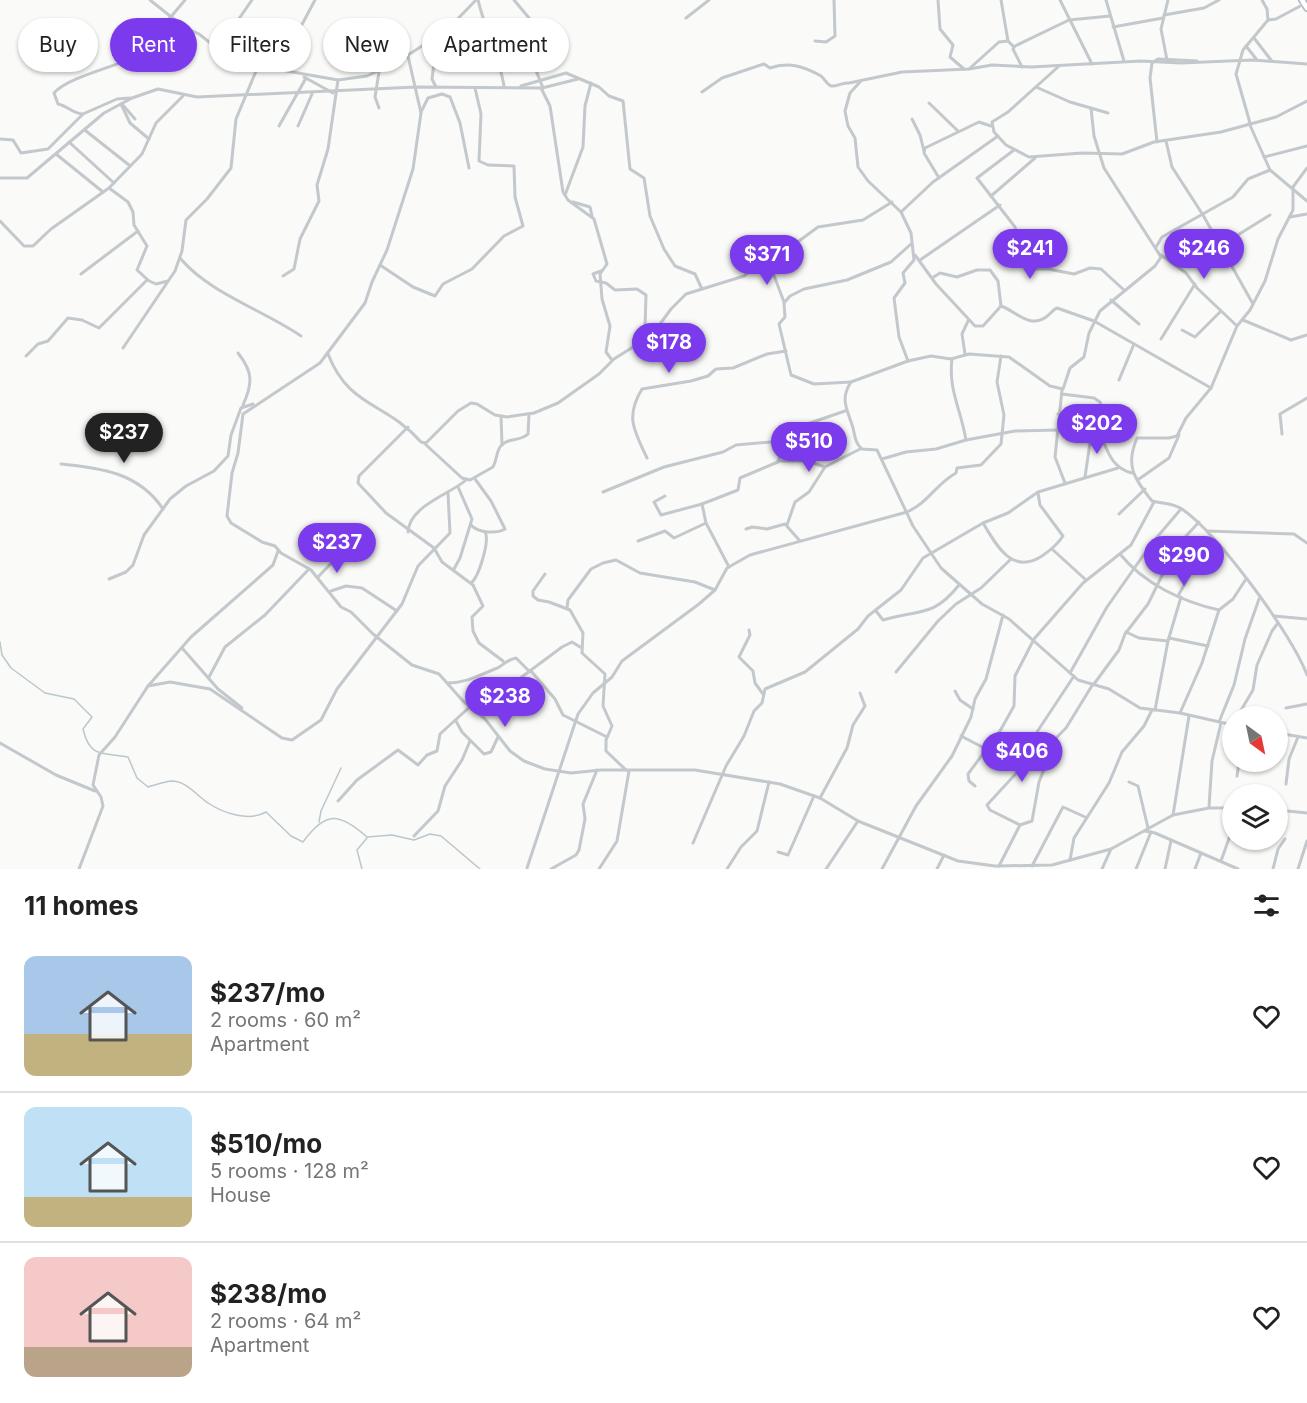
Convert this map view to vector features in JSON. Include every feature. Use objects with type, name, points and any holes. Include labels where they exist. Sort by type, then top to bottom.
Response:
[{"type":"street","points":[[150,0],[184,27],[209,42]]},
{"type":"street","points":[[83,114],[76,114],[69,107],[58,104],[53,95],[56,90],[65,83],[114,67],[149,52],[154,47],[159,32],[185,0]]},
{"type":"street","points":[[240,18],[252,0]]},
{"type":"street","points":[[305,18],[315,0]]},
{"type":"street","points":[[458,18],[477,0],[482,18],[497,51],[504,87]]},
{"type":"street","points":[[514,0],[540,31],[538,46],[544,57],[535,68],[550,106],[559,171],[565,195],[571,202],[590,207],[607,264],[606,269],[592,275],[595,280],[615,290],[637,289],[645,293],[645,328],[637,345]]},
{"type":"street","points":[[686,18],[709,0]]},
{"type":"street","points":[[815,41],[826,42],[835,36],[834,0]]},
{"type":"street","points":[[938,0],[940,28],[953,45],[950,57],[964,69]]},
{"type":"street","points":[[1001,0],[1008,41],[1014,47],[1022,67]]},
{"type":"street","points":[[1060,0],[1092,64]]},
{"type":"street","points":[[1106,0],[1125,62]]},
{"type":"street","points":[[1167,61],[1162,34],[1168,0]]},
{"type":"street","points":[[1113,27],[1204,8],[1219,0]]},
{"type":"street","points":[[1262,0],[1267,9],[1268,20],[1246,46],[1239,60],[1235,79],[1270,170],[1307,201]]},
{"type":"street","points":[[1268,20],[1276,20],[1305,4]]},
{"type":"street","points":[[1014,47],[1069,20],[1110,16]]},
{"type":"street","points":[[1254,38],[1272,60]]},
{"type":"street","points":[[969,69],[992,46],[1008,41]]},
{"type":"street","points":[[1246,46],[1257,60]]},
{"type":"street","points":[[1157,142],[1150,88],[1152,63],[1155,59],[1200,62],[1272,60],[1307,64]]},
{"type":"street","points":[[702,92],[722,78],[764,64],[770,68],[780,64],[809,69],[830,86],[902,72],[969,69],[992,65],[1022,67],[1125,62],[1152,63]]},
{"type":"street","points":[[410,64],[421,113]]},
{"type":"street","points":[[991,126],[1060,66]]},
{"type":"street","points":[[123,348],[170,280],[180,258],[186,220],[207,199],[231,168],[235,125],[256,72]]},
{"type":"street","points":[[293,72],[338,80],[379,72],[376,91],[379,108]]},
{"type":"street","points":[[433,72],[432,79],[436,87]]},
{"type":"street","points":[[298,73],[335,93]]},
{"type":"street","points":[[517,87],[563,74],[591,83],[602,88],[611,98],[623,101],[630,169],[644,178],[652,222],[664,249],[675,266],[694,273],[702,289]]},
{"type":"street","points":[[279,126],[306,78]]},
{"type":"street","points":[[0,178],[26,179],[104,113],[132,98],[161,89],[183,96],[312,94],[416,87],[542,88],[578,79]]},
{"type":"street","points":[[283,276],[294,269],[302,234],[319,201],[316,185],[328,149],[338,80]]},
{"type":"street","points":[[865,80],[852,89],[845,106],[848,126],[855,138],[858,167],[868,181],[901,212],[911,232],[910,244],[915,255],[932,278],[968,321],[981,328],[1000,306],[998,281],[990,270],[977,270],[957,277],[940,273],[932,278]]},
{"type":"street","points":[[565,195],[585,141],[585,106],[591,83]]},
{"type":"street","points":[[1036,87],[1108,113]]},
{"type":"street","points":[[380,265],[418,290],[435,296],[442,284],[472,269],[504,236],[523,226],[514,197],[514,166],[488,165],[479,161],[481,114],[475,88]]},
{"type":"street","points":[[298,126],[312,94]]},
{"type":"street","points":[[469,168],[460,123],[450,97],[442,94],[428,98],[421,113],[412,174],[365,303],[328,354],[305,374],[255,404],[242,417],[240,446],[232,473],[227,518],[231,523],[262,542],[275,546],[278,551],[309,569],[331,591],[340,607],[348,610],[412,665],[436,672],[485,719],[516,756],[540,768],[580,773],[597,770],[695,770],[769,782],[820,798],[858,821],[944,855],[983,867],[1052,865],[1111,849],[1143,831],[1150,830],[1173,815],[1209,808],[1222,809]]},
{"type":"street","points":[[0,221],[22,244],[30,247],[51,229],[109,188],[144,151],[156,123],[183,96]]},
{"type":"street","points":[[0,139],[13,140],[22,154],[44,151],[83,114],[117,99],[132,98]]},
{"type":"street","points":[[924,151],[928,145],[981,122],[991,126],[998,136],[1014,150],[1036,158],[1099,153],[1122,154],[1157,142],[1221,132],[1276,117],[1307,101]]},
{"type":"street","points":[[929,103],[958,131]]},
{"type":"street","points":[[121,104],[130,123],[149,139]]},
{"type":"street","points":[[121,104],[135,119]]},
{"type":"street","points":[[1091,108],[1099,153],[1118,194],[1161,255],[1186,273],[1237,326]]},
{"type":"street","points":[[912,119],[920,135],[924,151],[939,178]]},
{"type":"street","points":[[85,130],[129,165]]},
{"type":"street","points":[[901,212],[939,178],[998,136]]},
{"type":"street","points":[[1166,141],[1172,167],[1203,214],[1253,304]]},
{"type":"street","points":[[69,142],[114,183]]},
{"type":"street","points":[[1264,157],[1307,146]]},
{"type":"street","points":[[1014,150],[977,178],[1015,227],[1027,269],[1047,269],[1074,274],[1096,268],[1107,272],[1124,290]]},
{"type":"street","points":[[56,154],[103,193]]},
{"type":"street","points":[[991,196],[1036,158]]},
{"type":"street","points":[[1138,479],[1169,458],[1188,416],[1211,388],[1237,326],[1253,304],[1265,280],[1278,238],[1290,217],[1294,204],[1292,190],[1307,168]]},
{"type":"street","points":[[1156,247],[1162,237],[1233,197],[1248,179],[1270,170]]},
{"type":"street","points":[[109,188],[128,202],[138,231],[147,246],[136,268],[148,280],[156,284],[170,280]]},
{"type":"street","points":[[424,443],[446,425],[458,411],[471,404],[477,404],[501,417],[529,415],[558,403],[599,374],[612,360],[652,335],[682,296],[744,276],[775,249],[799,241],[818,227],[863,220],[892,202]]},
{"type":"street","points":[[919,260],[999,205]]},
{"type":"street","points":[[1290,217],[1307,214]]},
{"type":"street","points":[[1220,246],[1270,215]]},
{"type":"street","points":[[81,274],[138,231]]},
{"type":"street","points":[[784,303],[790,296],[804,289],[847,280],[891,262],[910,244]]},
{"type":"street","points":[[908,361],[899,337],[894,298],[903,286],[903,275],[915,255]]},
{"type":"street","points":[[1065,483],[1055,457],[1058,414],[1070,368],[1084,357],[1094,321],[1100,311],[1155,266],[1161,255]]},
{"type":"street","points":[[766,256],[784,303],[785,317],[779,324],[785,339],[790,371],[796,379],[813,384],[851,382],[908,361],[931,356],[952,359],[965,354],[1013,359],[1062,392],[1097,400],[1107,420],[1106,429],[1101,436],[1103,446],[1118,468]]},
{"type":"street","points":[[180,258],[201,279],[273,317],[301,336]]},
{"type":"street","points":[[602,270],[601,283],[610,326],[606,352],[612,360]]},
{"type":"street","points":[[26,356],[38,344],[48,341],[68,318],[82,320],[97,328],[101,327],[148,280]]},
{"type":"street","points":[[1161,339],[1195,284]]},
{"type":"street","points":[[1111,300],[1139,324]]},
{"type":"street","points":[[1000,306],[1029,321],[1046,318],[1057,308],[1094,321],[1211,388]]},
{"type":"street","points":[[1182,330],[1195,337],[1221,311]]},
{"type":"street","points":[[1243,320],[1293,341],[1307,335]]},
{"type":"street","points":[[965,354],[962,334],[968,321]]},
{"type":"street","points":[[1119,380],[1134,344]]},
{"type":"street","points":[[647,458],[632,421],[633,406],[642,389],[691,381],[708,376],[716,369],[733,368],[767,354],[786,351]]},
{"type":"street","points":[[109,579],[126,572],[133,565],[144,535],[181,489],[214,471],[228,456],[231,435],[252,380],[249,370],[238,353]]},
{"type":"street","points":[[328,354],[338,376],[355,396],[366,399],[379,411],[392,415],[408,427],[466,480]]},
{"type":"street","points":[[527,868],[576,720],[583,705],[605,684],[622,661],[715,590],[729,567],[750,555],[792,546],[800,541],[907,512],[922,503],[943,480],[955,474],[958,468],[983,464],[1001,444],[1004,414],[997,382],[1001,356]]},
{"type":"street","points":[[952,359],[950,381],[962,416],[966,440]]},
{"type":"street","points":[[851,382],[845,396],[845,411],[860,449]]},
{"type":"street","points":[[1282,434],[1281,413],[1307,399]]},
{"type":"street","points":[[243,406],[255,404]]},
{"type":"street","points":[[603,492],[664,467],[723,453],[736,445],[759,445],[785,440],[807,424],[845,411]]},
{"type":"street","points":[[1058,414],[1070,418],[1107,420]]},
{"type":"street","points":[[502,445],[524,438],[528,434],[529,415]]},
{"type":"street","points":[[408,532],[410,522],[417,513],[466,480],[475,479],[494,467],[502,445],[501,417]]},
{"type":"street","points":[[1070,418],[1072,424],[1091,436],[1101,436]]},
{"type":"street","points":[[408,427],[357,480],[386,513],[408,532],[434,548],[442,562],[471,583],[483,606],[472,617],[474,636],[482,647],[504,662]]},
{"type":"street","points":[[882,459],[906,452],[942,448],[966,440],[1027,430],[1084,431]]},
{"type":"street","points":[[1154,502],[1133,473],[1131,461],[1137,438],[1169,438],[1180,433]]},
{"type":"street","points":[[1085,477],[1091,436]]},
{"type":"street","points":[[778,461],[785,440]]},
{"type":"street","points":[[787,525],[795,502],[809,492],[825,467],[860,449],[875,448],[917,532],[941,568],[959,585],[1034,639],[1072,675],[1109,689],[1140,708],[1180,713],[1220,723]]},
{"type":"street","points":[[665,496],[654,502],[661,515],[702,504],[738,490],[740,478],[778,461],[807,461],[825,467]]},
{"type":"street","points":[[62,464],[92,467],[129,478],[151,493],[163,509]]},
{"type":"street","points":[[693,843],[722,775],[744,736],[753,713],[762,704],[765,689],[796,677],[812,666],[901,590],[920,560],[983,523],[1008,513],[1038,492],[1065,483],[1118,468],[1133,473]]},
{"type":"street","points":[[471,525],[485,532],[500,532],[505,528],[489,498],[475,479]]},
{"type":"street","points":[[454,570],[472,518],[458,487]]},
{"type":"street","points":[[1119,514],[1145,489]]},
{"type":"street","points":[[983,523],[1011,559],[1019,563],[1030,563],[1052,549],[1062,535],[1040,505],[1038,492]]},
{"type":"street","points":[[182,648],[218,689],[246,711],[282,738],[292,740],[298,738],[318,723],[337,689],[397,611],[413,575],[450,532],[448,493]]},
{"type":"street","points":[[1154,502],[1170,502],[1208,531],[1274,616],[1307,675]]},
{"type":"street","points":[[975,786],[967,777],[1000,731],[1014,706],[1015,675],[1034,639],[1086,580],[1131,545],[1154,502]]},
{"type":"street","points":[[702,504],[706,523],[729,567]]},
{"type":"street","points":[[1181,509],[1152,543],[1107,607],[1072,675],[1037,732],[1022,767],[987,805],[990,810],[1020,825],[1030,823],[1034,818],[1039,782],[1057,738],[1119,650],[1126,633],[1158,587],[1176,547],[1199,522]]},
{"type":"street","points":[[638,541],[665,531],[672,538],[706,523]]},
{"type":"street","points":[[787,525],[800,541]]},
{"type":"street","points":[[746,529],[767,529],[787,525]]},
{"type":"street","points":[[1208,531],[1294,534],[1307,543]]},
{"type":"street","points":[[471,583],[478,576],[487,539],[485,532]]},
{"type":"street","points":[[1070,860],[1071,844],[1109,783],[1122,752],[1154,710],[1179,596],[1211,536]]},
{"type":"street","points":[[1052,549],[1086,580]]},
{"type":"street","points":[[79,869],[103,806],[93,778],[99,755],[115,737],[148,686],[182,648],[271,568],[278,551]]},
{"type":"street","points":[[318,577],[340,554]]},
{"type":"street","points":[[1120,554],[1134,569],[1158,587],[1219,610]]},
{"type":"street","points":[[896,672],[929,630],[1011,559]]},
{"type":"street","points":[[567,608],[568,600],[591,569],[618,560],[640,573],[703,584],[715,590]]},
{"type":"street","points":[[209,677],[225,647],[265,615],[309,569]]},
{"type":"street","points":[[544,574],[533,591],[534,598],[567,608],[582,627],[584,636],[580,647]]},
{"type":"street","points":[[1180,713],[1208,646],[1219,610],[1233,599],[1246,579]]},
{"type":"street","points":[[876,611],[884,620],[932,610],[945,601],[959,585]]},
{"type":"street","points":[[331,591],[346,586],[362,588],[397,611]]},
{"type":"street","points":[[1209,808],[1212,761],[1220,723],[1234,685],[1245,639],[1259,599]]},
{"type":"street","points":[[882,869],[916,806],[952,756],[973,709],[975,699],[986,679],[1003,615]]},
{"type":"street","points":[[1274,616],[1307,619]]},
{"type":"street","points":[[1244,706],[1253,690],[1257,665],[1278,623]]},
{"type":"street","points":[[749,630],[750,635],[738,657],[755,673],[755,683],[763,694]]},
{"type":"street","points":[[1126,633],[1139,638],[1169,639],[1208,646]]},
{"type":"street","points":[[338,801],[357,780],[398,750],[418,765],[427,755],[437,751],[438,737],[478,700],[500,693],[568,643],[575,643],[587,659],[605,672],[603,706],[612,726],[607,737],[607,753],[628,771]]},
{"type":"street","points":[[448,683],[458,684],[517,658],[555,699],[563,715],[607,737]]},
{"type":"street","points":[[148,686],[170,682],[205,688],[214,691],[231,705],[246,711]]},
{"type":"street","points":[[458,684],[458,695]]},
{"type":"street","points":[[955,691],[960,700],[973,709]]},
{"type":"street","points":[[820,798],[847,748],[853,725],[864,706],[860,693]]},
{"type":"street","points":[[1288,708],[1307,704]]},
{"type":"street","points":[[1173,815],[1190,716]]},
{"type":"street","points":[[456,721],[479,751],[488,754],[498,737]]},
{"type":"street","points":[[1288,735],[1307,738]]},
{"type":"street","points":[[960,736],[986,749]]},
{"type":"street","points":[[1286,784],[1289,759],[1298,737]]},
{"type":"street","points":[[414,836],[438,811],[445,786],[462,760],[470,741]]},
{"type":"street","points":[[0,743],[56,775],[97,792]]},
{"type":"street","points":[[551,869],[576,855],[579,850],[585,819],[583,804],[597,770]]},
{"type":"street","points":[[599,869],[616,841],[628,771]]},
{"type":"street","points":[[1237,776],[1238,772]]},
{"type":"street","points":[[727,869],[741,848],[757,831],[769,782]]},
{"type":"street","points":[[1129,782],[1138,786],[1142,792],[1150,830],[1136,869]]},
{"type":"street","points":[[778,852],[788,855],[814,796]]},
{"type":"street","points":[[1032,866],[1064,807],[1086,817]]},
{"type":"street","points":[[1288,811],[1307,813]]},
{"type":"street","points":[[826,869],[858,821]]},
{"type":"street","points":[[999,866],[1020,825]]},
{"type":"street","points":[[1150,830],[1238,869]]},
{"type":"street","points":[[1165,869],[1172,841]]},
{"type":"street","points":[[1298,869],[1307,841]]},
{"type":"street","points":[[1102,869],[1111,849]]},
{"type":"street","points":[[1221,861],[1225,850]]},
{"type":"street","points":[[1273,869],[1278,850]]},
{"type":"street","points":[[1195,869],[1201,853]]},
{"type":"street","points":[[937,869],[944,855]]},
{"type":"street","points":[[1049,869],[1052,865]]},
{"type":"waterway","points":[[0,642],[2,655],[11,668],[45,693],[74,699],[92,717],[83,729],[89,745],[94,750],[128,757],[137,778],[148,787],[168,781],[182,783],[208,803],[228,813],[252,816],[266,812],[291,836],[303,842],[319,824],[334,819],[349,823],[367,837],[392,835],[414,840],[430,834],[441,836],[480,869]]},
{"type":"waterway","points":[[319,822],[321,811],[341,768]]},
{"type":"waterway","points":[[362,869],[357,850],[367,838]]}]
